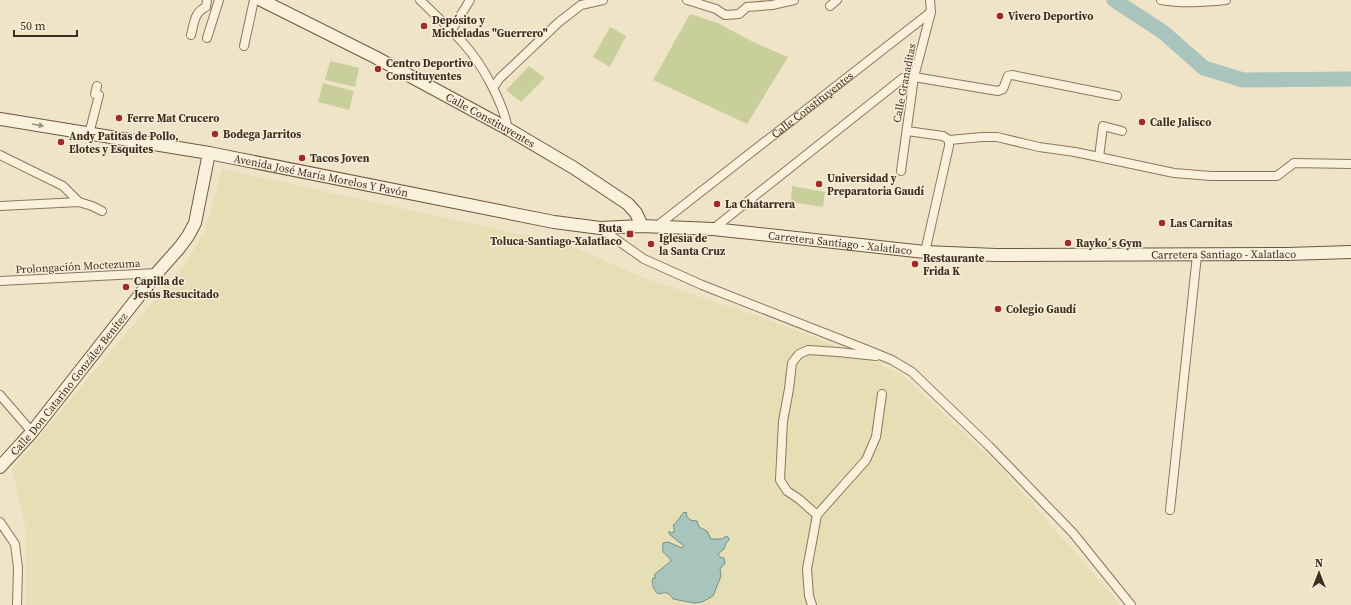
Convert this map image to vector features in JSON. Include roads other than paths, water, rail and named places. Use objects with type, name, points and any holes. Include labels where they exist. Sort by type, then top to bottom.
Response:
[{"type":"main road","name":"Calle Constituyentes","points":[[261,0],[375,57],[508,129],[574,168],[628,204],[636,213],[642,226]]},
{"type":"main road","name":"Avenida José María Morelos Y Pavón","points":[[0,119],[209,153],[554,222],[600,228],[642,226]]},
{"type":"main road","name":"Calle Don Catarino González Benítez","points":[[0,467],[32,432],[157,273],[188,236],[194,223],[209,153]]},
{"type":"main road","name":"Carretera Santiago - Xalatlaco","points":[[642,226],[714,228],[925,252],[996,255],[1197,255],[1351,252]]},
{"type":"street","points":[[191,35],[196,16],[201,9],[206,7],[207,0]]},
{"type":"street","points":[[207,38],[219,0]]},
{"type":"street","points":[[244,46],[254,0]]},
{"type":"street","points":[[420,0],[465,45],[493,88],[506,118],[508,129]]},
{"type":"street","points":[[451,30],[470,0]]},
{"type":"street","points":[[493,88],[500,78],[582,2],[603,0]]},
{"type":"street","points":[[687,0],[716,9],[724,15],[739,14],[748,3],[772,5],[794,0]]},
{"type":"street","points":[[830,6],[837,0]]},
{"type":"street","name":"Calle Granaditas","points":[[901,171],[914,77],[930,12],[930,0]]},
{"type":"street","points":[[1161,0],[1226,0]]},
{"type":"street","name":"Calle Constituyentes","points":[[657,226],[930,12]]},
{"type":"street","points":[[914,77],[998,91],[1003,89],[1007,78],[1012,75],[1117,96]]},
{"type":"street","points":[[714,228],[903,78]]},
{"type":"street","points":[[89,134],[99,95],[95,94],[97,86]]},
{"type":"street","points":[[1100,157],[1103,126],[1122,131]]},
{"type":"street","points":[[907,130],[943,136],[948,140],[949,146],[925,252]]},
{"type":"street","points":[[948,140],[982,136],[997,137],[1039,147],[1076,152],[1174,173],[1211,176],[1277,176],[1294,163],[1351,164]]},
{"type":"street","points":[[0,155],[58,183],[79,202]]},
{"type":"street","points":[[0,206],[79,202],[102,211]]},
{"type":"street","points":[[600,228],[644,259],[702,285],[884,357],[912,372],[989,446],[1073,533],[1131,605]]},
{"type":"street","points":[[1170,510],[1197,255]]},
{"type":"street","name":"Prolongación Moctezuma","points":[[0,281],[157,273]]},
{"type":"street","points":[[817,515],[799,499],[787,491],[780,480],[783,421],[792,363],[799,354],[808,350],[884,357]]},
{"type":"street","points":[[812,605],[809,596],[807,569],[817,515],[866,460],[876,437],[882,394]]},
{"type":"street","points":[[0,396],[32,432]]},
{"type":"street","points":[[0,522],[14,544],[18,568],[17,605]]},
{"type":"water","points":[[684,512],[687,513],[686,515],[690,520],[697,521],[699,527],[707,531],[711,539],[722,539],[726,536],[729,540],[724,549],[718,554],[720,557],[724,558],[725,563],[720,569],[721,576],[713,596],[702,602],[694,603],[673,599],[667,593],[658,594],[654,589],[652,580],[653,578],[656,578],[654,575],[671,561],[663,550],[663,543],[668,542],[682,548],[684,546],[669,534],[669,531],[671,533],[674,532],[673,525]]},
{"type":"waterway","points":[[1114,0],[1163,32],[1204,68],[1243,80],[1351,79]]},
{"type":"place","name":"Vivero Deportivo","points":[[1000,16]]},
{"type":"place","name":"Depósito y Micheladas \"Guerrero\"","points":[[424,26]]},
{"type":"place","name":"Centro Deportivo Constituyentes","points":[[378,69]]},
{"type":"place","name":"Ferre Mat Crucero","points":[[119,118]]},
{"type":"place","name":"Calle Jalisco","points":[[1142,122]]},
{"type":"place","name":"Bodega Jarritos","points":[[215,134]]},
{"type":"place","name":"Andy Patitas de Pollo, Elotes y Esquites","points":[[61,142]]},
{"type":"place","name":"Tacos Joven","points":[[302,158]]},
{"type":"place","name":"Universidad y Preparatoria Gaudí","points":[[819,184]]},
{"type":"place","name":"La Chatarrera","points":[[717,204]]},
{"type":"place","name":"Las Carnitas","points":[[1162,223]]},
{"type":"place","name":"Ruta Toluca-Santiago-Xalatlaco","points":[[630,234]]},
{"type":"place","name":"Rayko´s Gym","points":[[1068,243]]},
{"type":"place","name":"Iglesia de la Santa Cruz","points":[[651,244]]},
{"type":"place","name":"Restaurante Frida K","points":[[915,264]]},
{"type":"place","name":"Capilla de Jesús Resucitado","points":[[126,287]]},
{"type":"place","name":"Colegio Gaudí","points":[[998,309]]}]
